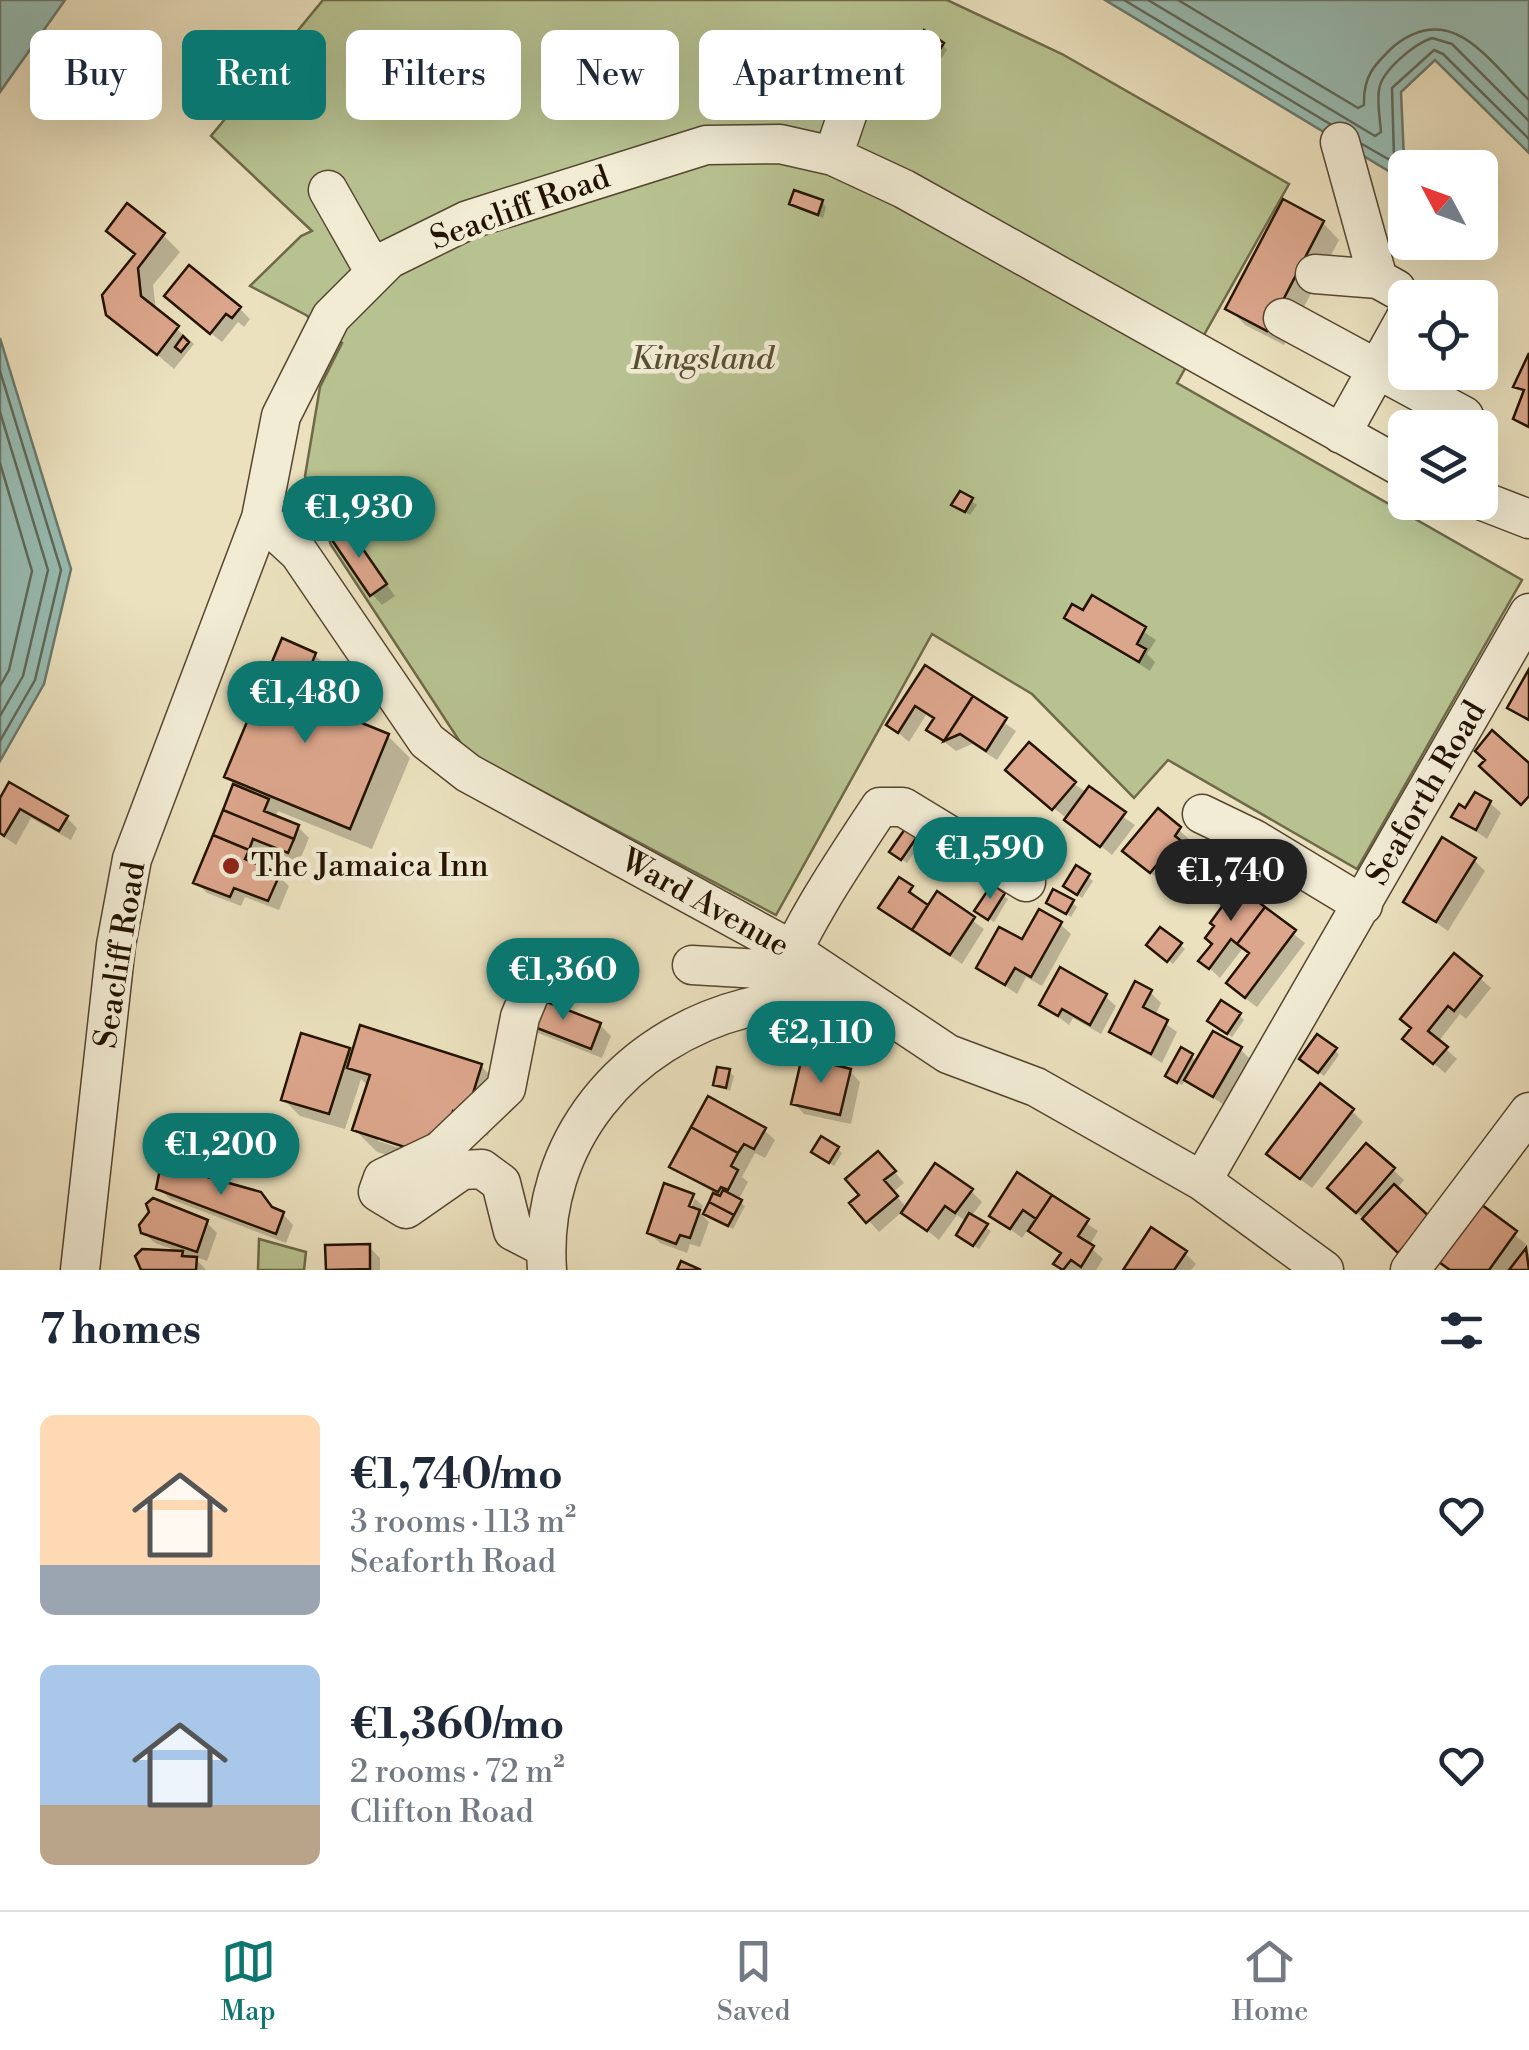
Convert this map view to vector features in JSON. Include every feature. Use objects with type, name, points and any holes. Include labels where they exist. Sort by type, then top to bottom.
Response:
[{"type":"street","points":[[833,156],[845,120]]},
{"type":"street","points":[[1340,142],[1378,279]]},
{"type":"street","name":"Seacliff Road","points":[[80,1270],[116,945],[132,859],[261,518],[281,416],[303,365],[331,317],[374,271],[468,220],[706,146],[780,144],[833,156],[932,204],[1388,460]]},
{"type":"street","points":[[328,190],[374,271]]},
{"type":"street","points":[[1315,274],[1378,279],[1388,285]]},
{"type":"street","points":[[1283,318],[1453,410]]},
{"type":"street","points":[[1342,434],[1388,348]]},
{"type":"street","points":[[1498,507],[1529,519]]},
{"type":"street","name":"Ward Avenue","points":[[261,518],[299,553],[426,741],[468,774],[780,977],[834,996],[948,1054],[1036,1087],[1202,1181],[1324,1270]]},
{"type":"street","name":"Seaforth Road","points":[[1202,1181],[1529,613]]},
{"type":"street","points":[[546,1259],[560,1166],[596,1099],[653,1048],[744,1008],[780,977],[880,807],[903,808],[1026,882]]},
{"type":"street","points":[[1202,814],[1254,839],[1362,905]]},
{"type":"street","points":[[546,1259],[514,1231],[501,1183],[482,1169],[462,1170],[406,1210],[378,1192],[384,1178],[440,1151],[506,1088],[520,1017],[535,982],[549,966]]},
{"type":"street","points":[[692,966],[760,968],[834,996]]},
{"type":"street","points":[[1410,1270],[1529,1112]]},
{"type":"green space","name":"Kingsland","points":[[323,0],[947,0],[1062,54],[1289,184],[1177,383],[1388,503],[1388,520],[1417,520],[1522,580],[1357,869],[1168,760],[1134,798],[1032,694],[932,634],[776,915],[466,751],[331,545],[305,476],[320,387],[342,343],[306,315],[250,286],[301,236],[312,231],[211,136],[224,120],[326,120],[326,30],[298,30]]},
{"type":"green space","points":[[259,1239],[306,1252],[304,1270],[258,1270]]},
{"type":"water","points":[[0,0],[65,0],[44,30],[30,30],[30,50],[0,92]]},
{"type":"water","points":[[1105,0],[1529,0],[1529,153],[1435,60],[1401,92],[1404,150],[1388,150],[1388,171]]},
{"type":"water","points":[[0,338],[71,569],[44,684],[0,761]]},
{"type":"building","points":[[794,190],[823,200],[818,215],[789,204]]},
{"type":"building","points":[[1283,199],[1324,221],[1267,331],[1225,309]]},
{"type":"building","points":[[127,203],[165,233],[138,268],[141,296],[179,326],[157,355],[106,315],[102,295],[135,254],[106,231]]},
{"type":"building","points":[[189,265],[241,307],[232,318],[226,314],[210,334],[164,296]]},
{"type":"building","points":[[183,336],[189,342],[181,352],[175,347]]},
{"type":"building","points":[[1529,353],[1529,427],[1513,419],[1524,390],[1513,387]]},
{"type":"building","points":[[960,491],[973,498],[965,512],[951,505]]},
{"type":"building","points":[[347,526],[387,584],[370,596],[330,537]]},
{"type":"building","points":[[1092,595],[1146,627],[1137,644],[1146,649],[1139,662],[1064,618],[1072,604],[1083,610]]},
{"type":"building","points":[[282,638],[316,653],[298,697],[389,734],[350,829],[224,777]]},
{"type":"building","points":[[925,665],[973,696],[944,741],[926,730],[934,718],[915,706],[898,733],[886,725]]},
{"type":"building","points":[[1529,669],[1529,720],[1507,708]]},
{"type":"building","points":[[973,696],[1007,718],[986,751],[960,734],[944,741]]},
{"type":"building","points":[[1492,730],[1529,763],[1529,796],[1521,805],[1479,766],[1485,760],[1475,751]]},
{"type":"building","points":[[1029,742],[1076,782],[1052,810],[1005,770]]},
{"type":"building","points":[[9,782],[68,816],[59,831],[20,809],[4,836],[0,833],[0,798]]},
{"type":"building","points":[[233,784],[269,799],[264,811],[299,825],[294,839],[223,810]]},
{"type":"building","points":[[1089,786],[1126,812],[1100,847],[1064,820]]},
{"type":"building","points":[[1475,792],[1491,801],[1476,830],[1451,817],[1459,804],[1465,808]]},
{"type":"building","points":[[1158,808],[1181,827],[1175,836],[1199,855],[1181,877],[1161,860],[1150,873],[1122,851]]},
{"type":"building","points":[[223,810],[294,839],[288,853],[253,839],[249,850],[213,835]]},
{"type":"building","points":[[907,826],[919,834],[901,860],[889,852]]},
{"type":"building","name":"The Jamaica Inn","points":[[213,835],[249,850],[245,859],[280,874],[268,901],[234,888],[230,897],[193,883]]},
{"type":"building","points":[[1442,837],[1476,858],[1436,922],[1403,902]]},
{"type":"building","points":[[1076,865],[1090,874],[1077,895],[1063,886]]},
{"type":"building","points":[[899,877],[913,886],[909,892],[928,905],[912,930],[878,908]]},
{"type":"building","points":[[992,884],[1005,893],[988,920],[974,911]]},
{"type":"building","points":[[1237,886],[1265,907],[1237,944],[1231,939],[1209,969],[1198,961],[1212,944],[1205,938],[1214,926],[1210,923]]},
{"type":"building","points":[[1053,889],[1074,900],[1066,914],[1046,903]]},
{"type":"building","points":[[937,891],[975,917],[950,955],[912,930]]},
{"type":"building","points":[[1265,907],[1296,930],[1245,998],[1226,983],[1249,953],[1237,944]]},
{"type":"building","points":[[1039,909],[1062,922],[1031,977],[1015,968],[1005,985],[976,968],[999,927],[1022,939]]},
{"type":"building","points":[[1160,927],[1182,943],[1167,962],[1146,945]]},
{"type":"building","points":[[1454,953],[1482,976],[1454,1011],[1448,1006],[1428,1031],[1448,1047],[1433,1064],[1402,1039],[1411,1028],[1400,1019]]},
{"type":"building","points":[[1060,967],[1107,994],[1090,1025],[1062,1009],[1058,1016],[1039,1005]]},
{"type":"building","points":[[1135,981],[1152,990],[1143,1007],[1168,1020],[1151,1054],[1109,1032]]},
{"type":"building","points":[[534,997],[601,1023],[591,1049],[524,1023]]},
{"type":"building","points":[[1221,1000],[1241,1013],[1227,1034],[1207,1021]]},
{"type":"building","points":[[360,1025],[482,1064],[466,1116],[453,1111],[444,1140],[429,1135],[423,1153],[352,1130],[370,1075],[347,1068]]},
{"type":"building","points":[[1213,1031],[1242,1047],[1213,1097],[1184,1080]]},
{"type":"building","points":[[301,1033],[350,1048],[329,1114],[281,1100]]},
{"type":"building","points":[[1317,1034],[1337,1048],[1318,1073],[1299,1059]]},
{"type":"building","points":[[1181,1047],[1193,1054],[1177,1083],[1165,1076]]},
{"type":"building","points":[[802,1057],[851,1069],[840,1115],[791,1104]]},
{"type":"building","points":[[717,1067],[730,1069],[726,1088],[713,1085]]},
{"type":"building","points":[[1320,1083],[1354,1109],[1300,1179],[1266,1154]]},
{"type":"building","points":[[708,1096],[766,1128],[754,1149],[744,1144],[738,1153],[691,1127]]},
{"type":"building","points":[[691,1127],[738,1153],[731,1166],[738,1170],[728,1190],[721,1187],[718,1192],[669,1167]]},
{"type":"building","points":[[821,1136],[839,1147],[829,1163],[811,1152]]},
{"type":"building","points":[[1366,1143],[1395,1168],[1356,1213],[1327,1188]]},
{"type":"building","points":[[878,1151],[896,1171],[884,1180],[898,1196],[866,1223],[849,1203],[859,1195],[845,1179]]},
{"type":"building","points":[[935,1163],[973,1189],[955,1213],[945,1206],[927,1231],[901,1213]]},
{"type":"building","points":[[161,1164],[261,1192],[272,1207],[284,1212],[276,1234],[156,1189]]},
{"type":"building","points":[[1017,1172],[1052,1195],[1036,1219],[1023,1210],[1010,1229],[989,1216]]},
{"type":"building","points":[[664,1183],[694,1194],[689,1206],[700,1210],[690,1238],[680,1235],[676,1244],[647,1233]]},
{"type":"building","points":[[1394,1184],[1431,1218],[1398,1253],[1362,1219]]},
{"type":"building","points":[[723,1190],[742,1200],[734,1215],[709,1202],[713,1193],[720,1196]]},
{"type":"building","points":[[1052,1195],[1089,1219],[1078,1236],[1094,1246],[1081,1267],[1071,1260],[1063,1270],[1053,1264],[1061,1253],[1028,1231]]},
{"type":"building","points":[[153,1198],[208,1220],[197,1252],[141,1233],[139,1225],[149,1212],[146,1204]]},
{"type":"building","points":[[1474,1199],[1517,1231],[1489,1270],[1450,1270],[1432,1257]]},
{"type":"building","points":[[709,1202],[734,1215],[728,1226],[703,1214]]},
{"type":"building","points":[[969,1213],[988,1224],[973,1246],[956,1235]]},
{"type":"building","points":[[1151,1227],[1187,1251],[1174,1270],[1123,1270]]},
{"type":"building","points":[[370,1244],[370,1269],[326,1270],[325,1245]]},
{"type":"building","points":[[1526,1248],[1529,1270],[1509,1270]]},
{"type":"building","points":[[142,1249],[183,1251],[182,1256],[197,1257],[196,1270],[141,1270],[135,1256]]},
{"type":"building","points":[[681,1261],[701,1270],[677,1270]]},
{"type":"place","name":"The Jamaica Inn","points":[[231,866]]}]
